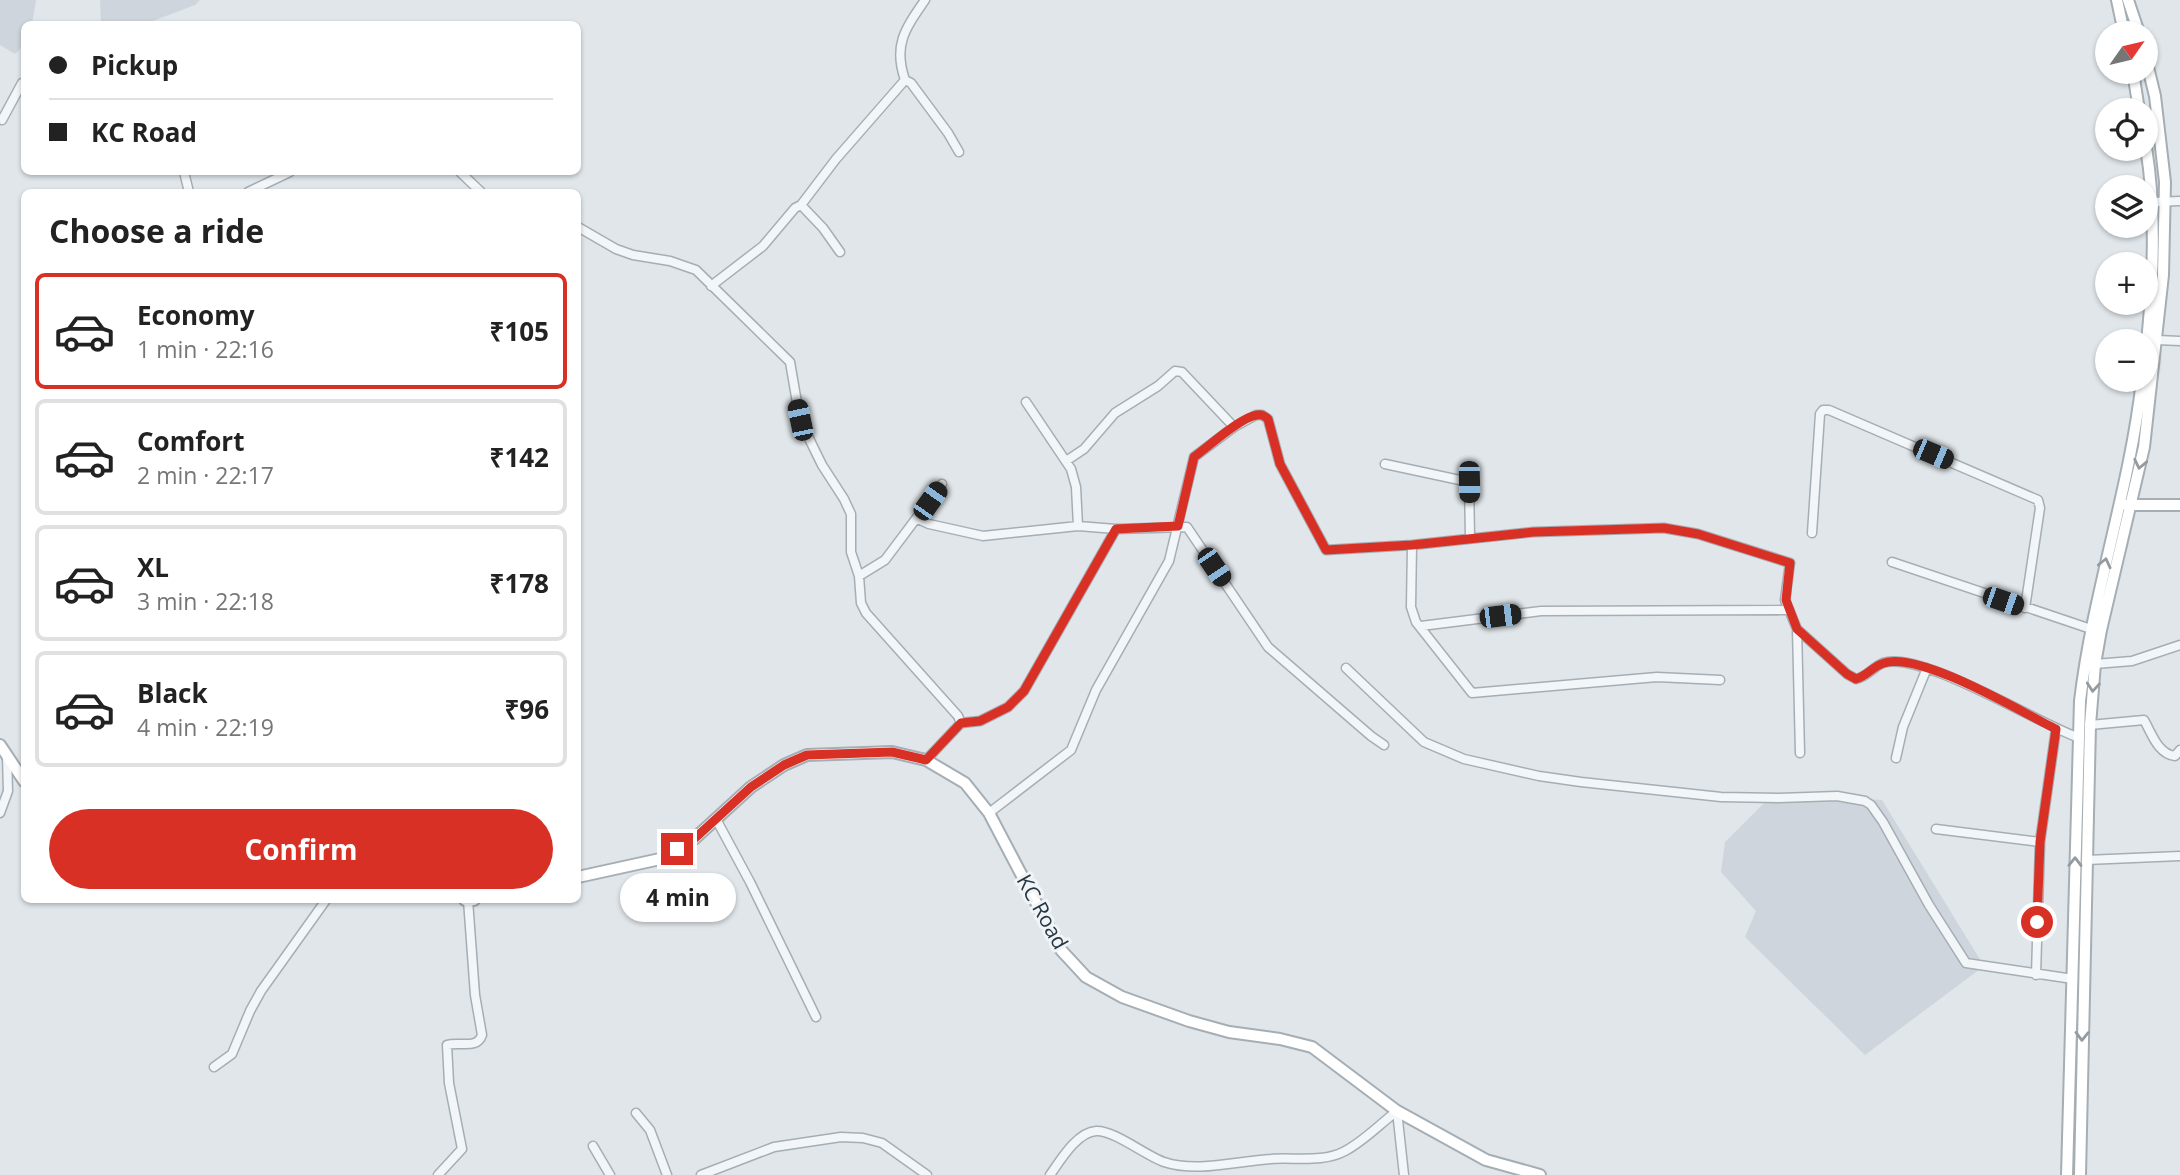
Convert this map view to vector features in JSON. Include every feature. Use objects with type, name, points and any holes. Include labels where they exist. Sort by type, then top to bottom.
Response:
[{"type":"main road","points":[[2117,0],[2121,21]]},
{"type":"main road","points":[[2128,0],[2135,21]]},
{"type":"main road","points":[[2152,84],[2166,202],[2158,329]]},
{"type":"main road","points":[[2148,329],[2152,238]]},
{"type":"main road","points":[[2080,1175],[2073,979],[2079,949],[2086,860],[2083,769],[2077,737],[2091,629],[2120,504],[2140,392]]},
{"type":"main road","points":[[2067,1175],[2076,1095],[2083,769],[2095,664],[2110,589],[2132,506],[2144,447],[2151,392]]},
{"type":"main road","points":[[2120,504],[2180,505]]},
{"type":"main road","points":[[0,746],[21,776]]},
{"type":"main road","name":"KC Road","points":[[581,876],[660,859],[694,839],[751,787],[784,765],[807,755],[892,752],[926,760],[965,783],[989,813],[1061,950],[1086,976],[1122,997],[1189,1021],[1229,1032],[1280,1038],[1312,1046],[1396,1111],[1486,1160],[1541,1175]]},
{"type":"street","points":[[925,0],[900,44],[899,61],[905,80],[911,83],[959,152]]},
{"type":"street","points":[[711,286],[763,246],[794,208],[801,205],[835,159],[905,80]]},
{"type":"street","points":[[1,122],[21,85]]},
{"type":"street","points":[[254,189],[284,175]]},
{"type":"street","points":[[463,175],[478,189]]},
{"type":"street","points":[[2158,202],[2180,201]]},
{"type":"street","points":[[801,205],[840,252]]},
{"type":"street","points":[[581,229],[616,249],[633,255],[670,261],[696,270],[790,362],[800,420],[850,514],[851,552],[859,576],[861,603],[866,613],[958,716],[961,723]]},
{"type":"street","points":[[2158,340],[2180,341]]},
{"type":"street","points":[[1066,461],[1084,449],[1115,413],[1158,386],[1175,371],[1182,372],[1234,427]]},
{"type":"street","points":[[1026,402],[1071,469],[1076,487],[1078,526]]},
{"type":"street","points":[[1812,533],[1820,414],[1823,410],[1829,410],[2036,497],[2040,508],[2025,608]]},
{"type":"street","points":[[989,813],[1071,751],[1096,690],[1169,561],[1194,457],[1234,427],[1256,415],[1268,419],[1280,464],[1326,550],[1412,545],[1534,532],[1664,528],[1698,534],[1790,563],[1786,600],[1797,629],[1800,753]]},
{"type":"street","points":[[1385,464],[1469,482],[1470,537]]},
{"type":"street","points":[[859,576],[885,560],[942,484]]},
{"type":"street","points":[[918,519],[983,536],[1078,526],[1116,529],[1187,527],[1268,647],[1384,745]]},
{"type":"street","points":[[926,760],[961,723],[980,721],[1008,707],[1024,691],[1116,529]]},
{"type":"street","points":[[1412,545],[1411,607],[1416,622],[1472,693],[1657,677],[1720,680]]},
{"type":"street","points":[[1892,562],[2091,629]]},
{"type":"street","points":[[1421,626],[1541,611],[1789,610]]},
{"type":"street","points":[[1797,629],[1856,679],[1866,677],[1882,663],[1900,662],[1927,668],[1952,677],[2077,737]]},
{"type":"street","points":[[2095,664],[2132,661],[2180,645]]},
{"type":"street","points":[[1346,668],[1424,742],[1464,759],[1539,776],[1721,797],[1837,796],[1865,801],[1883,822],[1929,905],[1966,963],[2073,979]]},
{"type":"street","points":[[1896,758],[1903,727],[1927,668]]},
{"type":"street","points":[[2090,725],[2144,720],[2161,750],[2167,755],[2175,756],[2180,750]]},
{"type":"street","points":[[2036,975],[2040,842],[2056,729]]},
{"type":"street","points":[[0,813],[8,791],[6,757]]},
{"type":"street","points":[[716,819],[816,1017]]},
{"type":"street","points":[[1936,829],[2040,842]]},
{"type":"street","points":[[2086,860],[2180,856]]},
{"type":"street","points":[[214,1067],[232,1054],[261,991],[324,903]]},
{"type":"street","points":[[438,1175],[463,1149],[449,1083],[447,1045],[475,1044],[482,1035],[475,995],[469,903]]},
{"type":"street","points":[[1050,1175],[1080,1138],[1096,1131],[1116,1137],[1163,1161],[1180,1166],[1273,1158],[1308,1160],[1345,1152],[1396,1111]]},
{"type":"street","points":[[1396,1111],[1404,1175]]},
{"type":"street","points":[[636,1113],[650,1130],[667,1175]]},
{"type":"street","points":[[701,1175],[774,1147],[841,1137],[863,1138],[882,1143],[927,1175]]},
{"type":"street","points":[[593,1146],[610,1175]]},
{"type":"shaded area","points":[[0,0],[36,0],[32,21],[21,21],[21,48],[15,54],[0,45]]},
{"type":"shaded area","points":[[100,0],[200,0],[195,5],[153,21],[101,21]]},
{"type":"shaded area","points":[[1774,793],[1882,800],[1984,966],[1865,1055],[1745,937],[1756,911],[1721,872],[1725,842]]},
{"type":"route","points":[[677,849],[694,839],[751,787],[784,765],[807,755],[892,752],[926,760],[961,723],[980,721],[1008,707],[1024,691],[1116,529],[1178,526],[1194,457],[1234,427],[1256,415],[1262,415],[1268,419],[1280,464],[1326,550],[1412,545],[1534,532],[1664,528],[1698,534],[1790,563],[1786,600],[1797,629],[1856,679],[1866,677],[1882,663],[1900,662],[1927,668],[1952,677],[2056,729],[2040,842],[2037,922]]}]
